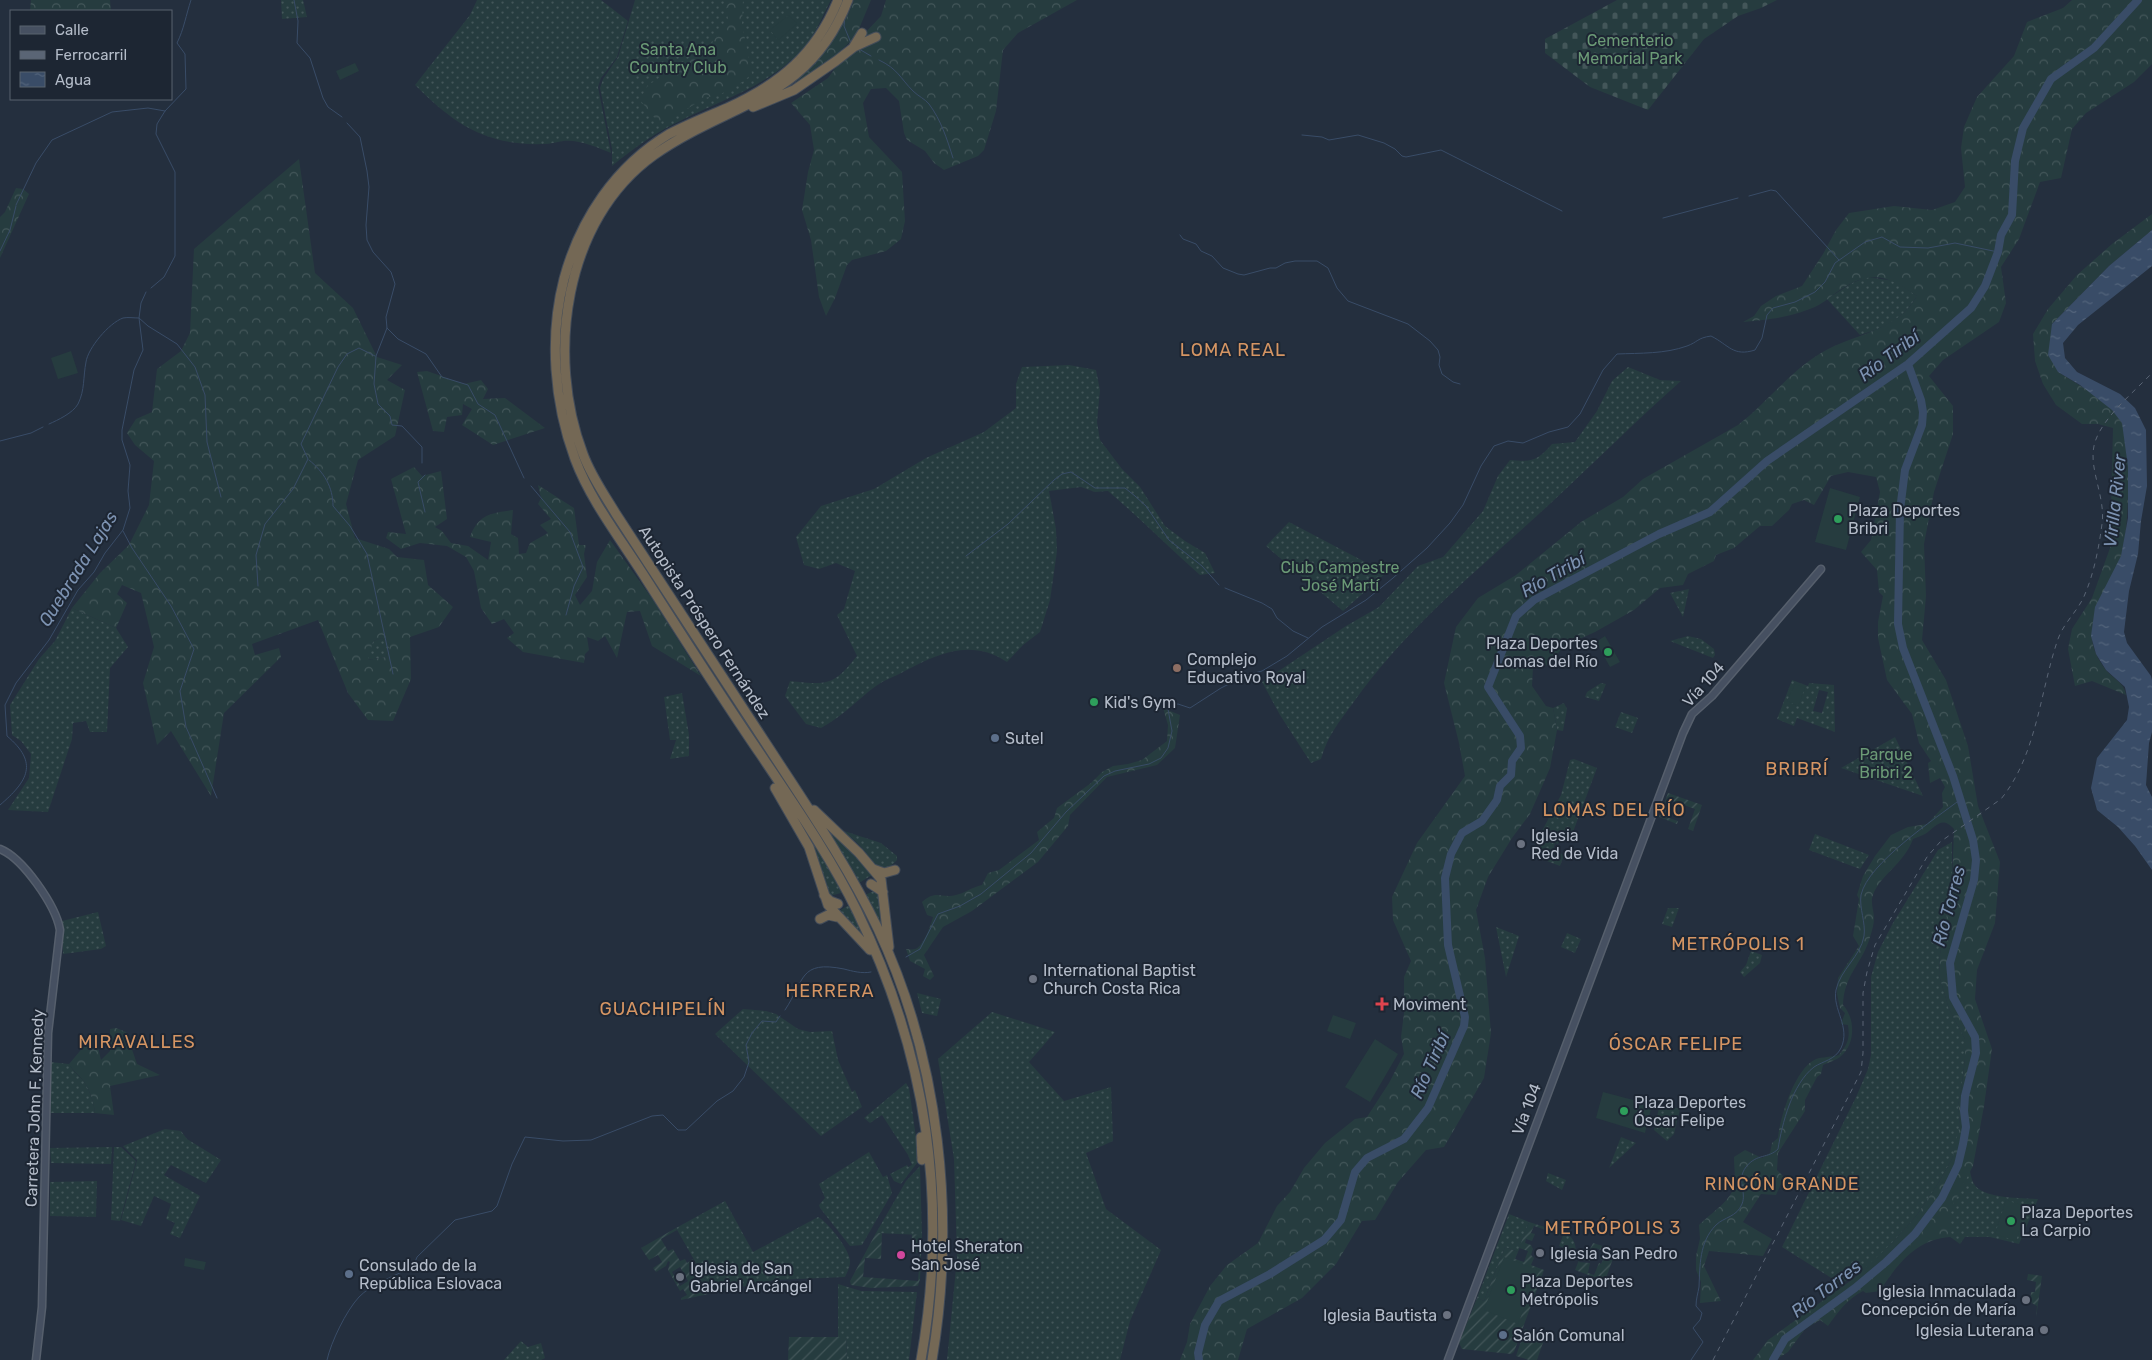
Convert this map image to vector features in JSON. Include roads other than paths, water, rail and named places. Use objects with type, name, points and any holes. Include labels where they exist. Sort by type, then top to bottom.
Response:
[{"type":"highway","name":"Autopista Próspero Fernández","points":[[838,0],[818,39],[789,72],[731,106],[669,135],[645,151],[627,167],[611,186],[584,224],[576,241],[560,299],[556,342],[557,381],[566,430],[579,470],[603,512],[726,704],[832,863],[857,911],[888,981],[912,1056],[920,1092],[930,1169],[933,1228],[931,1280],[921,1360]]},
{"type":"highway","name":"Autopista Próspero Fernández","points":[[848,0],[832,32],[804,68],[774,91],[704,125],[652,157],[633,173],[615,193],[597,219],[586,243],[569,301],[565,334],[565,369],[574,425],[582,452],[593,476],[845,867],[879,932],[899,983],[911,1016],[927,1083],[934,1120],[942,1194],[942,1262],[938,1324],[932,1360]]},
{"type":"highway","points":[[855,45],[862,33]]},
{"type":"highway","points":[[738,110],[763,104],[794,90],[836,61],[855,45],[876,37]]},
{"type":"highway","points":[[726,704],[805,838],[828,905],[837,917],[867,944],[888,981]]},
{"type":"highway","points":[[783,769],[809,804],[873,869],[882,882],[887,939],[899,983]]},
{"type":"highway","points":[[873,869],[884,873],[895,870]]},
{"type":"highway","points":[[871,884],[883,892]]},
{"type":"highway","points":[[824,894],[830,901],[838,904]]},
{"type":"highway","points":[[820,919],[828,916],[837,917]]},
{"type":"highway","points":[[920,1092],[922,1160]]},
{"type":"main road","name":"Vía 104","points":[[1447,1360],[1670,765],[1692,714],[1712,696],[1821,569]]},
{"type":"main road","name":"Carretera John F. Kennedy","points":[[0,849],[12,855],[31,877],[52,908],[60,930],[48,1042],[42,1307],[36,1360]]},
{"type":"water","points":[[2152,230],[2152,266],[2078,325],[2063,343],[2065,358],[2077,372],[2120,394],[2135,408],[2146,430],[2147,486],[2138,554],[2129,591],[2124,632],[2127,643],[2152,680],[2152,732],[2149,743],[2146,785],[2152,797],[2152,870],[2135,846],[2118,827],[2097,810],[2091,788],[2097,758],[2127,720],[2129,707],[2125,687],[2106,670],[2096,654],[2091,636],[2095,607],[2121,556],[2128,518],[2128,467],[2122,423],[2112,410],[2080,385],[2058,372],[2048,355],[2052,324],[2109,266]]},
{"type":"waterway","name":"Quebrada Lajas","points":[[151,288],[164,277],[175,256],[175,172],[156,134],[157,124],[165,111],[186,89],[185,54],[177,43],[191,0]]},
{"type":"waterway","points":[[294,0],[298,21],[297,43],[310,58],[323,98],[328,107],[342,117]]},
{"type":"waterway","name":"Río Tiribí","points":[[1199,1360],[1198,1353],[1205,1325],[1219,1301],[1270,1274],[1324,1240],[1341,1220],[1355,1172],[1367,1158],[1404,1139],[1428,1108],[1464,1026],[1465,1017],[1448,945],[1445,878],[1451,854],[1462,833],[1482,821],[1497,800],[1500,786],[1511,775],[1512,761],[1521,748],[1520,736],[1488,687],[1516,616],[1534,600],[1659,534],[1710,512],[1767,461],[1908,364],[1971,308],[1985,286],[1998,252],[2001,235],[2012,215],[2015,161],[2023,128],[2051,79],[2094,48],[2138,0]]},
{"type":"waterway","points":[[845,16],[844,26],[851,43]]},
{"type":"waterway","points":[[859,49],[871,56]]},
{"type":"waterway","points":[[879,60],[895,70],[913,91],[929,104],[940,123],[953,158]]},
{"type":"waterway","points":[[16,205],[36,163],[52,140],[112,112],[148,108],[165,111]]},
{"type":"waterway","points":[[347,123],[360,137],[367,171],[369,187],[366,225],[367,240],[373,252],[391,272],[395,284],[386,317],[387,328],[376,356],[374,384],[378,404],[390,416],[392,425],[402,426],[422,447],[422,463]]},
{"type":"waterway","points":[[1302,135],[1322,137],[1329,140],[1358,135],[1384,143],[1406,157],[1441,150],[1562,211]]},
{"type":"waterway","points":[[1749,196],[1771,190],[1776,191],[1839,260]]},
{"type":"waterway","points":[[1663,218],[1738,198]]},
{"type":"waterway","points":[[0,251],[10,230],[16,206]]},
{"type":"waterway","points":[[1180,235],[1183,239],[1196,244],[1201,251],[1212,256],[1223,268],[1238,274],[1244,275],[1276,268],[1285,263],[1295,261],[1317,261],[1328,268],[1337,288],[1348,301],[1408,324],[1430,341],[1438,350],[1442,374],[1453,382],[1460,384]]},
{"type":"waterway","points":[[906,957],[920,949],[938,914],[960,906],[981,894],[1031,853],[1066,812],[1104,776],[1115,771],[1149,764],[1161,758],[1168,748],[1172,731],[1168,709],[1172,705],[1178,704],[1190,708],[1221,688],[1247,675],[1262,671],[1287,656],[1322,627],[1366,600],[1393,578],[1427,548],[1450,523],[1463,505],[1481,466],[1494,446],[1508,441],[1523,443],[1549,432],[1568,427],[1580,414],[1603,370],[1617,354],[1652,353],[1670,350],[1687,346],[1711,336],[1736,351],[1748,352],[1755,350],[1762,338],[1767,315],[1773,308],[1795,302],[1815,292],[1825,282],[1835,263],[1865,242],[1882,237],[1900,247],[1928,248],[1955,243],[1998,252]]},
{"type":"waterway","name":"Quebrada Lajas","points":[[0,805],[17,788],[26,772],[26,763],[23,755],[7,736],[5,705],[16,683],[49,640],[78,590],[94,572],[105,553],[123,530],[130,508],[128,491],[130,465],[122,440],[122,430],[134,370],[143,350],[139,318],[141,303],[146,292]]},
{"type":"waterway","points":[[49,424],[69,413],[78,404],[83,389],[88,356],[100,337],[112,325],[123,318],[139,318],[148,326],[177,344],[195,367],[205,395],[207,442],[221,497]]},
{"type":"waterway","points":[[387,328],[398,339],[426,354],[442,377],[468,385],[478,404],[495,415],[524,478]]},
{"type":"waterway","points":[[258,586],[256,555],[265,524],[293,489],[308,459],[301,444],[338,367],[347,354],[359,348],[375,356]]},
{"type":"waterway","name":"Río Torres","points":[[1773,1360],[1785,1339],[1855,1288],[1915,1234],[1942,1198],[1958,1165],[1966,1127],[1965,1096],[1976,1053],[1975,1037],[1953,997],[1950,963],[1974,880],[1976,860],[1973,840],[1953,776],[1903,648],[1898,624],[1900,510],[1905,470],[1922,425],[1923,412],[1921,400],[1908,364]]},
{"type":"waterway","points":[[0,441],[31,433],[43,427]]},
{"type":"waterway","points":[[309,460],[327,480],[333,499],[333,506],[350,526],[367,554],[393,674]]},
{"type":"waterway","points":[[966,556],[1008,524],[1054,480],[1062,474],[1071,472],[1095,488],[1125,488],[1146,506],[1169,540],[1202,566],[1219,585]]},
{"type":"waterway","points":[[425,475],[418,482],[425,512]]},
{"type":"waterway","points":[[531,486],[570,532],[583,567],[574,586],[566,615]]},
{"type":"waterway","points":[[123,531],[132,548],[171,606],[194,649],[180,691],[186,727],[217,798]]},
{"type":"waterway","points":[[1225,588],[1272,609],[1277,618],[1293,631],[1308,638]]},
{"type":"waterway","points":[[1691,1360],[1703,1342],[1693,1328],[1700,1320],[1702,1313],[1696,1306],[1696,1303],[1701,1254],[1706,1239],[1716,1225],[1737,1212],[1740,1208],[1743,1199],[1742,1177],[1746,1167],[1754,1160],[1778,1149],[1789,1105],[1806,1074],[1814,1067],[1832,1058],[1841,1048],[1844,1033],[1836,1004],[1836,990],[1842,976],[1859,950],[1864,936],[1861,895],[1866,883],[1876,869],[1904,842],[1961,799]]},
{"type":"waterway","points":[[785,1010],[801,981],[811,970],[819,967],[829,967],[871,972]]},
{"type":"waterway","points":[[327,1360],[344,1318],[359,1297],[384,1280],[413,1267],[417,1257],[455,1220],[492,1211],[497,1206],[512,1164],[525,1137],[563,1141],[591,1140],[652,1116],[663,1115],[678,1130],[686,1130],[717,1101],[733,1091],[744,1077],[749,1062],[746,1045],[752,1033],[762,1021],[776,1022],[780,1016]]},
{"type":"railway","points":[[1713,1360],[1861,1072],[1863,1053],[1863,993],[1875,945],[1927,857],[1940,842],[2001,799],[2023,763],[2058,639],[2082,600],[2096,560],[2103,513],[2093,461],[2095,442],[2112,414],[2152,373]]},
{"type":"place","name":"Plaza Deportes Bribri","points":[[1838,519]]},
{"type":"place","name":"Plaza Deportes Lomas del Río","points":[[1608,652]]},
{"type":"place","name":"Complejo Educativo Royal","points":[[1177,668]]},
{"type":"place","name":"Kid's Gym","points":[[1094,702]]},
{"type":"place","name":"Sutel","points":[[995,738]]},
{"type":"place","name":"Iglesia Red de Vida","points":[[1521,844]]},
{"type":"place","name":"International Baptist Church Costa Rica","points":[[1033,979]]},
{"type":"place","name":"Moviment","points":[[1382,1004]]},
{"type":"place","name":"Plaza Deportes Óscar Felipe","points":[[1624,1111]]},
{"type":"place","name":"Plaza Deportes La Carpio","points":[[2011,1221]]},
{"type":"place","name":"Iglesia San Pedro","points":[[1540,1253]]},
{"type":"place","name":"Hotel Sheraton San José","points":[[901,1255]]},
{"type":"place","name":"Consulado de la República Eslovaca","points":[[349,1274]]},
{"type":"place","name":"Iglesia de San Gabriel Arcángel","points":[[680,1277]]},
{"type":"place","name":"Plaza Deportes Metrópolis","points":[[1511,1290]]},
{"type":"place","name":"Iglesia Inmaculada Concepción de María","points":[[2026,1300]]},
{"type":"place","name":"Iglesia Bautista","points":[[1447,1315]]},
{"type":"place","name":"Iglesia Luterana","points":[[2044,1330]]},
{"type":"place","name":"Salón Comunal","points":[[1503,1335]]},
{"type":"district","name":"LOMA REAL","points":[[1233,350]]},
{"type":"district","name":"BRIBRÍ","points":[[1797,769]]},
{"type":"district","name":"LOMAS DEL RÍO","points":[[1614,810]]},
{"type":"district","name":"METRÓPOLIS 1","points":[[1738,944]]},
{"type":"district","name":"HERRERA","points":[[830,991]]},
{"type":"district","name":"GUACHIPELÍN","points":[[663,1009]]},
{"type":"district","name":"MIRAVALLES","points":[[137,1042]]},
{"type":"district","name":"ÓSCAR FELIPE","points":[[1676,1044]]},
{"type":"district","name":"RINCÓN GRANDE","points":[[1782,1184]]},
{"type":"district","name":"METRÓPOLIS 3","points":[[1613,1228]]},
{"type":"park label","name":"Cementerio Memorial Park","points":[[1630,49]]},
{"type":"park label","name":"Santa Ana Country Club","points":[[678,58]]},
{"type":"park label","name":"Club Campestre José Martí","points":[[1340,576]]},
{"type":"park label","name":"Parque Bribri 2","points":[[1886,763]]},
{"type":"water label","name":"Virilla River","points":[[2115,501]]}]
